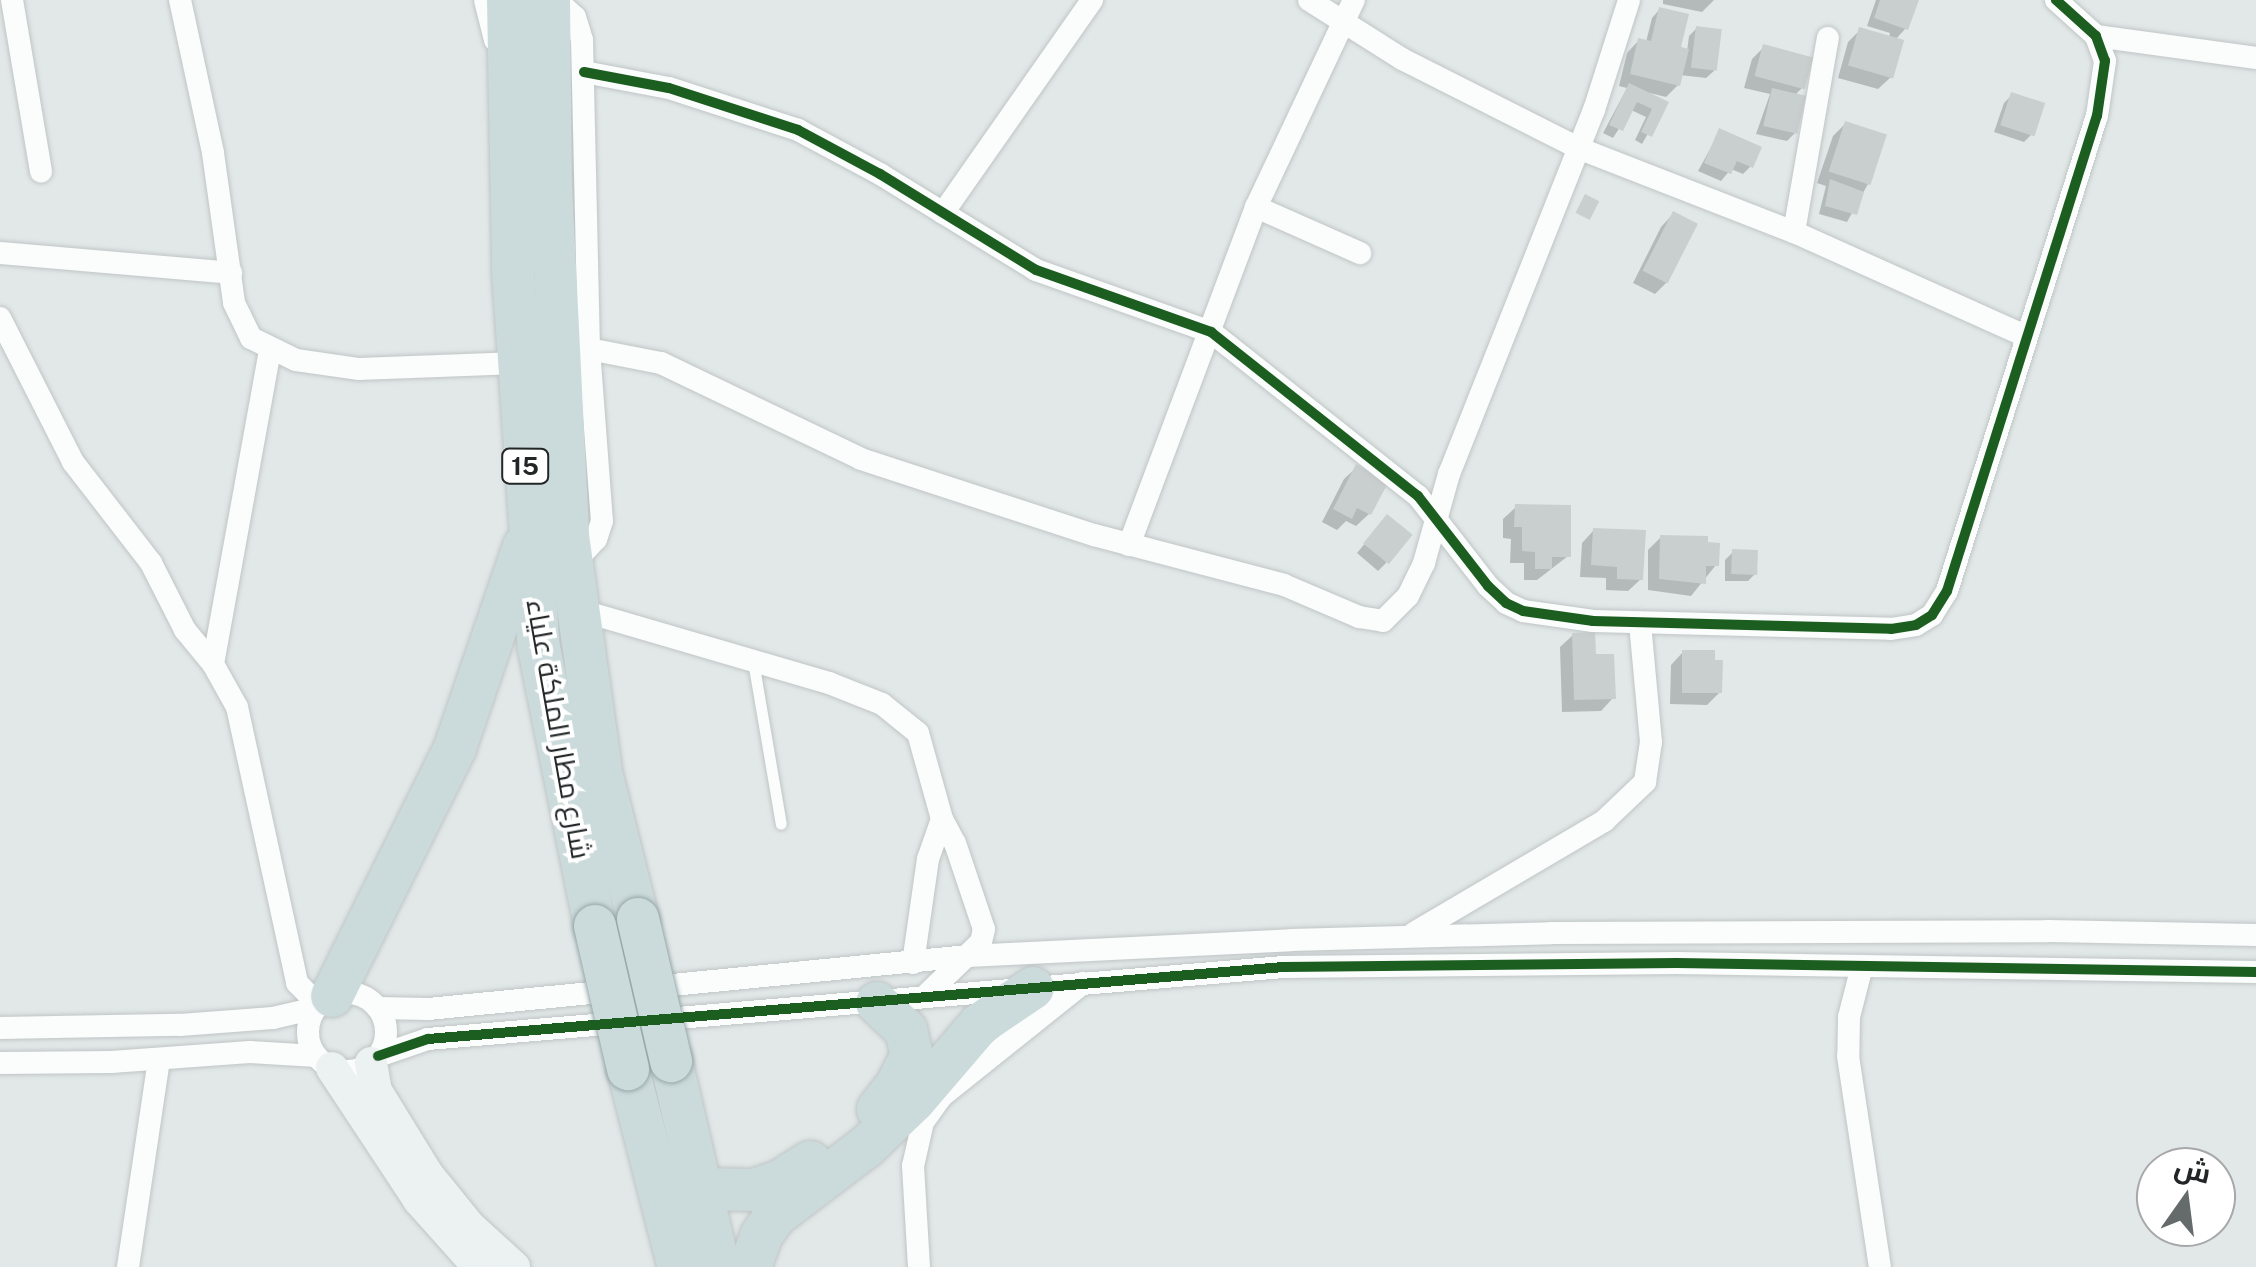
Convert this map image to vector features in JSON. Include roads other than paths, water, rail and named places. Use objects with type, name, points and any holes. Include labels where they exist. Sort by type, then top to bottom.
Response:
[{"type":"highway","name":"شارع مطار الملكة علياء","points":[[508,0],[518,363],[539,648],[628,1069],[679,1267]]},
{"type":"highway","name":"شارع مطار الملكة علياء","points":[[552,0],[551,186],[576,609],[601,772],[720,1267]]},
{"type":"highway","points":[[322,1003],[455,748],[530,533]]},
{"type":"highway","points":[[750,1267],[761,1236],[775,1216],[866,1147],[914,1101],[980,1024],[1033,988]]},
{"type":"highway","points":[[700,1189],[741,1192],[780,1181],[850,1135],[882,1104],[912,1054],[906,1030],[878,1004]]},
{"type":"street","points":[[12,0],[41,172]]},
{"type":"street","points":[[180,0],[214,153],[242,324],[270,350],[296,360],[359,369],[518,363]]},
{"type":"street","points":[[486,0],[488,22],[508,74]]},
{"type":"street","points":[[552,0],[580,28],[589,349],[602,521],[596,538],[571,566]]},
{"type":"street","points":[[1309,0],[1444,81],[1578,148],[1794,232],[2025,336]]},
{"type":"street","points":[[1129,545],[1256,207],[1354,0]]},
{"type":"street","points":[[589,349],[662,363],[844,453],[1129,545],[1284,585],[1360,617],[1384,621],[1408,596],[1424,563],[1470,420],[1578,148],[1629,0]]},
{"type":"street","points":[[584,72],[669,88],[798,130],[834,147],[999,250],[1064,282],[1210,332],[1382,465],[1437,517],[1466,560],[1506,603],[1553,617],[1872,629],[1916,626],[1932,615],[1946,590],[2025,336],[2058,250],[2097,116],[2105,61],[2096,36],[2056,0]]},
{"type":"street","points":[[943,213],[1080,4]]},
{"type":"street","points":[[2096,36],[2256,58]]},
{"type":"street","points":[[1794,232],[1828,38]]},
{"type":"street","points":[[1256,207],[1360,253]]},
{"type":"street","points":[[0,252],[231,273]]},
{"type":"street","points":[[0,318],[73,462],[142,550],[186,630],[237,707],[297,983],[322,1003]]},
{"type":"street","points":[[212,664],[270,350]]},
{"type":"street","points":[[576,609],[753,659],[866,697],[900,715],[918,733],[942,819],[982,919],[981,942],[924,997]]},
{"type":"street","points":[[1411,935],[1604,821],[1644,782],[1651,742],[1640,623]]},
{"type":"street","points":[[913,963],[928,859],[942,819]]},
{"type":"street","points":[[0,1028],[180,1025],[273,1018],[352,993],[378,1008],[428,1009],[968,956],[1411,935],[2046,930],[2256,935]]},
{"type":"street","points":[[1862,966],[1849,1017],[1848,1056],[1880,1267]]},
{"type":"street","points":[[0,1063],[159,1060],[250,1052],[324,1062],[352,1071],[428,1039],[1284,967],[1862,966],[2256,972]]},
{"type":"street","points":[[919,1267],[913,1166],[923,1122],[942,1096],[1082,983]]},
{"type":"street","points":[[322,1003],[308,1037],[419,1200],[479,1267]]},
{"type":"street","points":[[378,1008],[386,1037],[375,1060],[376,1090],[426,1174],[469,1226],[514,1267]]},
{"type":"street","points":[[128,1267],[159,1060]]},
{"type":"lane","points":[[753,659],[781,824]]}]
